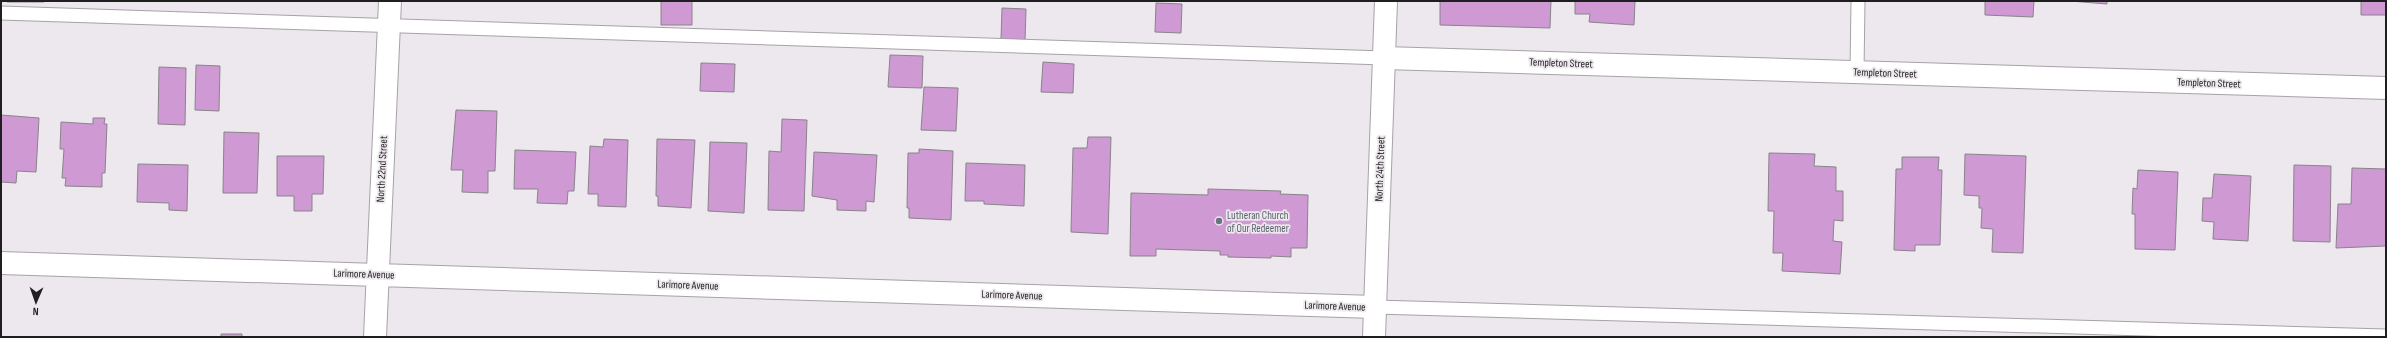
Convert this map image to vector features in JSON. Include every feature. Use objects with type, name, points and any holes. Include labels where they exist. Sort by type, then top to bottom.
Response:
[{"type":"street","name":"North 22nd Street","points":[[375,337],[390,1]]},
{"type":"street","name":"North 24th Street","points":[[1374,337],[1386,1]]},
{"type":"street","name":"Templeton Street","points":[[1384,58],[2386,88]]},
{"type":"street","name":"Larimore Avenue","points":[[1,264],[1374,307]]},
{"type":"lane","points":[[1857,72],[1858,1]]},
{"type":"lane","points":[[1,13],[1384,58]]},
{"type":"lane","points":[[1374,307],[2386,336]]},
{"type":"building","points":[[44,1],[44,2],[7,2]]},
{"type":"building","points":[[661,1],[692,1],[692,25],[661,25]]},
{"type":"building","points":[[1440,1],[1551,1],[1550,28],[1440,25]]},
{"type":"building","points":[[1575,1],[1635,1],[1634,25],[1589,22],[1590,14],[1575,14]]},
{"type":"building","points":[[1985,1],[2034,1],[2033,17],[1985,15]]},
{"type":"building","points":[[2070,1],[2107,1],[2107,4]]},
{"type":"building","points":[[2361,1],[2386,1],[2386,15],[2361,15]]},
{"type":"building","points":[[1156,3],[1182,4],[1181,33],[1155,32]]},
{"type":"building","points":[[1002,8],[1026,9],[1025,40],[1001,39]]},
{"type":"building","points":[[890,55],[923,56],[922,88],[888,87]]},
{"type":"building","points":[[1043,62],[1074,64],[1073,93],[1041,92]]},
{"type":"building","points":[[701,63],[735,64],[734,92],[700,91]]},
{"type":"building","points":[[196,65],[220,66],[219,111],[195,110]]},
{"type":"building","points":[[159,67],[186,68],[185,125],[158,124]]},
{"type":"building","points":[[924,87],[958,88],[956,131],[921,130]]},
{"type":"building","points":[[456,110],[497,111],[495,171],[488,171],[488,193],[462,192],[463,170],[451,170]]},
{"type":"building","points":[[1,115],[39,118],[36,172],[17,171],[16,183],[1,182]]},
{"type":"building","points":[[93,118],[105,118],[104,124],[107,124],[105,173],[102,173],[102,187],[65,186],[66,178],[62,178],[64,149],[60,149],[61,122],[93,124]]},
{"type":"building","points":[[782,119],[807,120],[804,211],[768,210],[769,151],[781,152]]},
{"type":"building","points":[[224,132],[259,133],[257,193],[223,193]]},
{"type":"building","points":[[1088,137],[1111,137],[1108,234],[1071,232],[1073,148],[1087,148]]},
{"type":"building","points":[[604,139],[628,140],[626,207],[598,206],[598,194],[588,194],[590,146],[603,147]]},
{"type":"building","points":[[657,139],[695,140],[691,208],[658,206],[658,196],[656,196]]},
{"type":"building","points":[[710,142],[747,143],[744,213],[708,211]]},
{"type":"building","points":[[919,149],[953,151],[951,220],[909,218],[909,208],[907,208],[908,153],[919,153]]},
{"type":"building","points":[[515,150],[576,152],[574,191],[568,191],[567,204],[537,203],[538,189],[514,189]]},
{"type":"building","points":[[814,152],[877,155],[874,202],[866,201],[866,211],[837,210],[837,200],[812,196]]},
{"type":"building","points":[[1769,153],[1815,154],[1814,166],[1836,167],[1836,191],[1843,191],[1843,221],[1834,220],[1833,241],[1842,242],[1840,274],[1782,271],[1783,253],[1773,253],[1774,211],[1768,211]]},
{"type":"building","points":[[1965,154],[2026,156],[2023,253],[1992,252],[1993,229],[1981,228],[1982,208],[1979,208],[1979,196],[1964,195]]},
{"type":"building","points":[[277,156],[324,156],[323,194],[312,194],[312,211],[294,211],[294,196],[277,196]]},
{"type":"building","points":[[1902,157],[1939,157],[1938,170],[1942,170],[1940,245],[1915,245],[1915,251],[1894,250],[1896,169],[1902,169]]},
{"type":"building","points":[[966,163],[1025,165],[1024,206],[984,204],[984,201],[965,201]]},
{"type":"building","points":[[138,164],[188,165],[187,211],[169,210],[169,203],[137,202]]},
{"type":"building","points":[[2294,165],[2331,166],[2330,242],[2293,241]]},
{"type":"building","points":[[2352,168],[2386,169],[2386,246],[2336,248],[2338,204],[2351,204]]},
{"type":"building","points":[[2138,170],[2178,172],[2175,250],[2135,249],[2135,214],[2132,214],[2133,188],[2137,189]]},
{"type":"building","points":[[2214,174],[2251,176],[2248,241],[2213,239],[2214,222],[2202,221],[2203,198],[2212,198]]},
{"type":"building","name":"Lutheran Church of Our Redeemer","points":[[1208,189],[1281,191],[1280,194],[1308,195],[1307,248],[1291,248],[1291,257],[1271,256],[1271,258],[1228,257],[1228,255],[1220,255],[1220,251],[1156,249],[1156,256],[1130,256],[1131,193],[1208,195]]},
{"type":"building","points":[[221,334],[242,334],[242,337],[221,337]]},
{"type":"place","name":"Lutheran Church of Our Redeemer","points":[[1219,221]]}]
